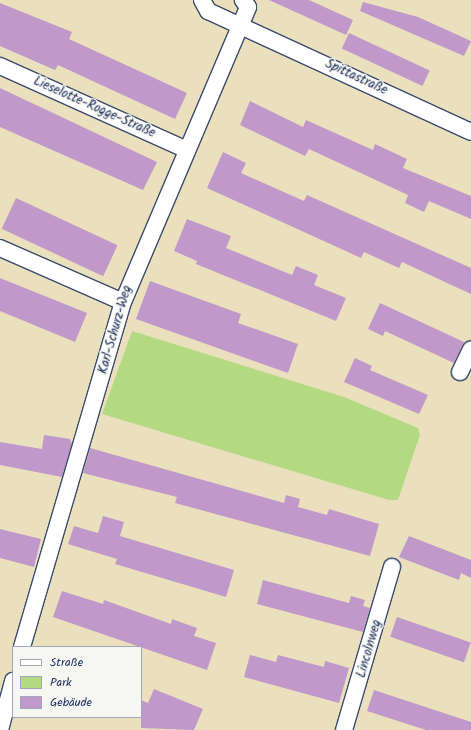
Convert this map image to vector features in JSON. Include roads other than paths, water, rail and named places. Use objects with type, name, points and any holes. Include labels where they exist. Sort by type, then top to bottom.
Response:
[{"type":"street","name":"Spittastraße","points":[[202,0],[208,11],[471,132]]},
{"type":"street","points":[[240,25],[248,7],[243,0]]},
{"type":"street","name":"Karl-Schurz-Weg","points":[[22,646],[123,302],[240,25]]},
{"type":"street","name":"Lieselotte-Rogge-Straße","points":[[0,66],[187,150]]},
{"type":"street","points":[[0,248],[123,302]]},
{"type":"street","points":[[460,372],[471,349]]},
{"type":"street","name":"Lincolnweg","points":[[344,730],[392,566]]},
{"type":"street","points":[[0,730],[12,685]]}]
